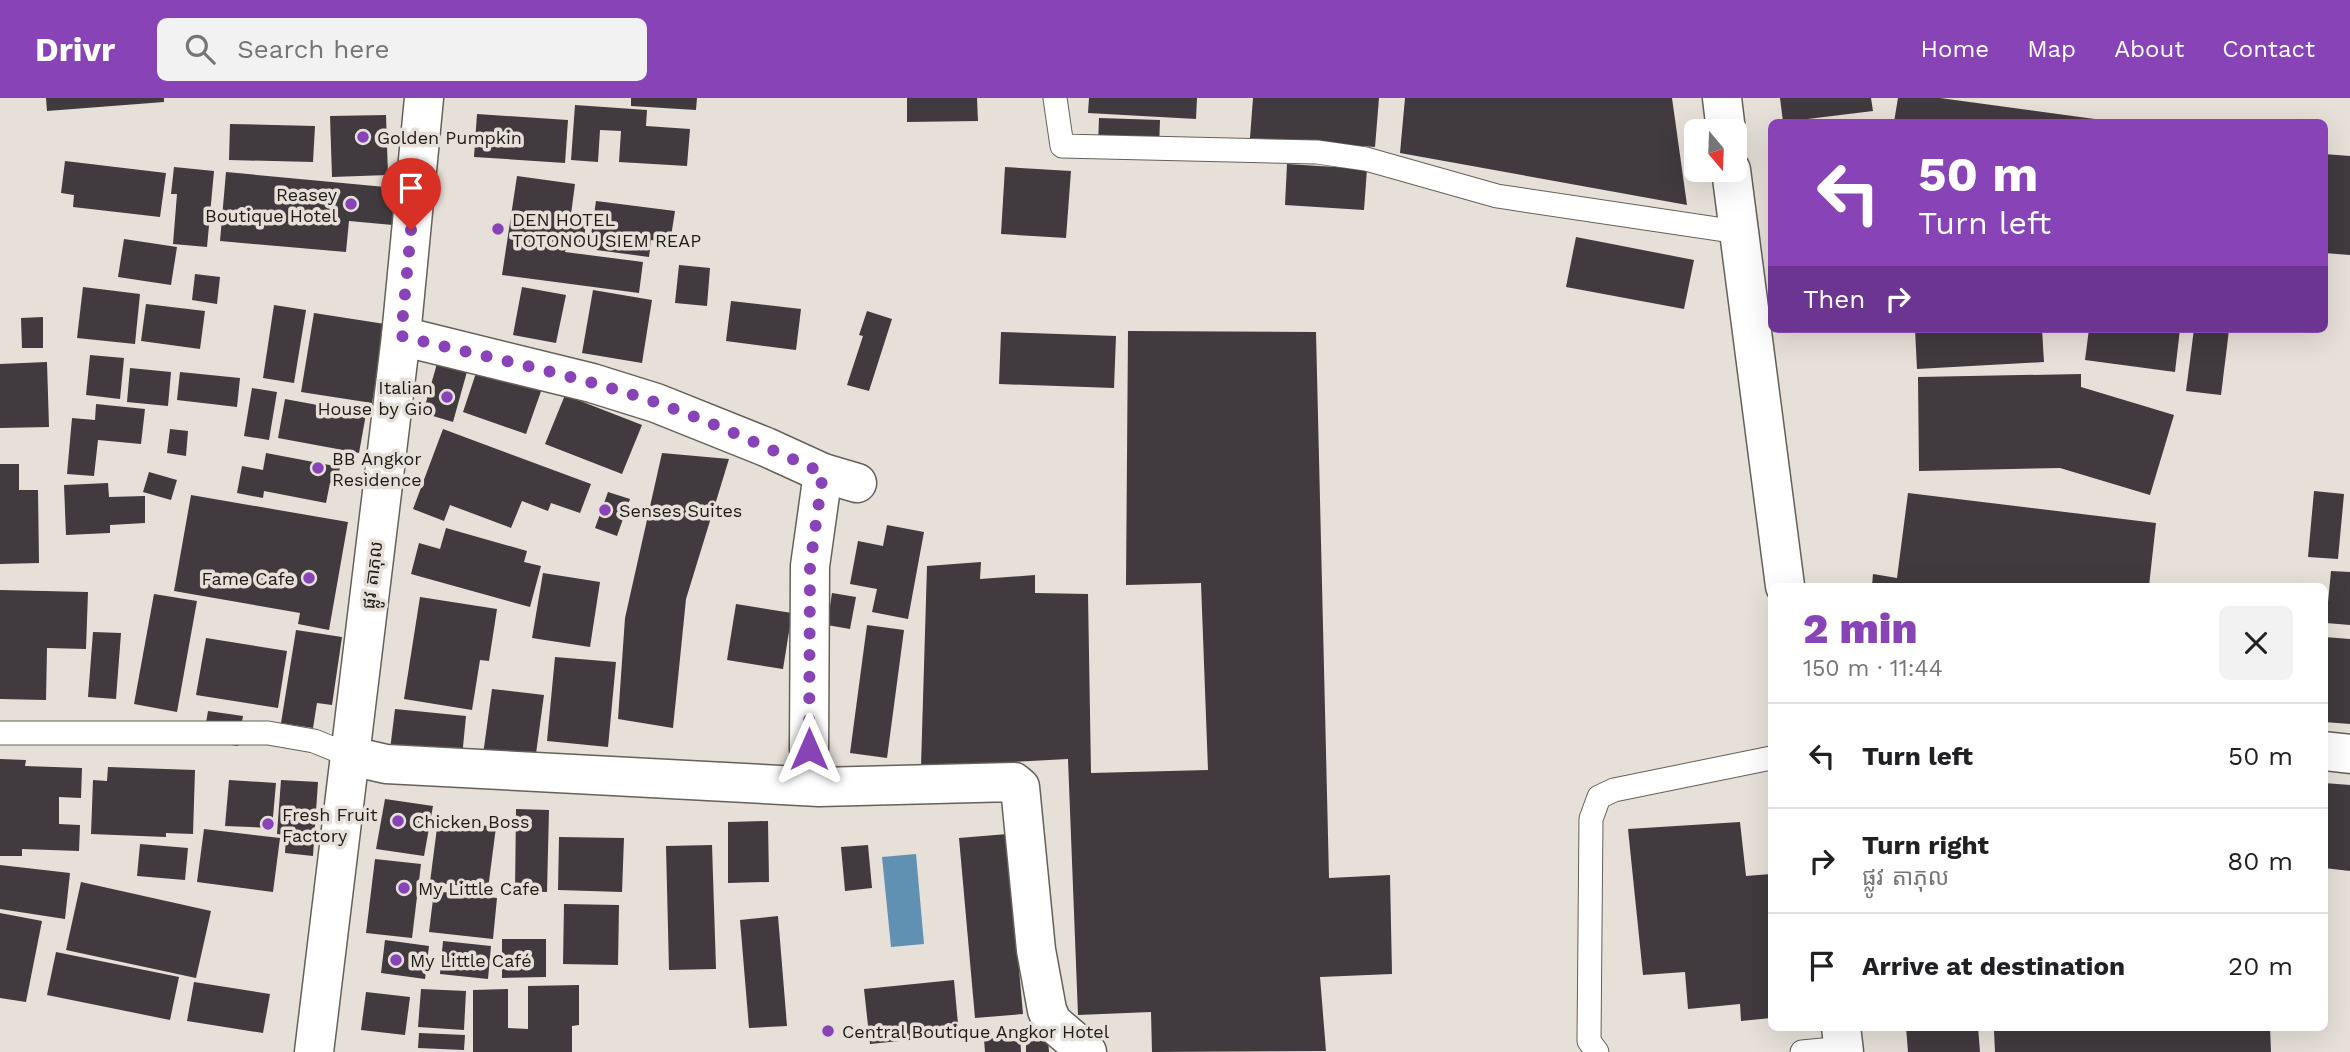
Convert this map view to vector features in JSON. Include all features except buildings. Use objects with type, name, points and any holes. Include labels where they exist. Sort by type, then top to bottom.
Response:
[{"type":"street","name":"ផ្លូវ តាភុល","points":[[313,1052],[401,336],[425,98]]},
{"type":"street","points":[[1722,98],[1725,119]]},
{"type":"street","points":[[1732,182],[1785,583]]},
{"type":"street","points":[[401,336],[592,383],[656,403],[840,478],[810,566],[809,749]]},
{"type":"street","points":[[2328,751],[2350,754]]},
{"type":"street","points":[[351,756],[386,764],[819,787],[1014,782],[1020,787],[1036,950],[1047,1010],[1052,1022],[1087,1052]]},
{"type":"lane","points":[[1055,98],[1062,146],[1317,152],[1366,159],[1497,196],[1738,232]]},
{"type":"lane","points":[[0,733],[268,733],[314,741],[351,756]]},
{"type":"lane","points":[[1597,1052],[1589,1041],[1591,819],[1598,797],[1614,790],[1768,759]]},
{"type":"lane","points":[[1802,1052],[1843,1042]]},
{"type":"water","points":[[916,854],[924,944],[891,947],[882,857]]},
{"type":"place","name":"Golden Pumpkin","points":[[363,137]]},
{"type":"place","name":"Reasey Boutique Hotel","points":[[351,204]]},
{"type":"place","name":"DEN HOTEL TOTONOU SIEM REAP","points":[[498,229]]},
{"type":"place","name":"Italian House by Gio","points":[[447,397]]},
{"type":"place","name":"BB Angkor Residence","points":[[318,468]]},
{"type":"place","name":"Senses Suites","points":[[605,510]]},
{"type":"place","name":"Fame Cafe","points":[[309,578]]},
{"type":"place","name":"Chicken Boss","points":[[398,821]]},
{"type":"place","name":"Fresh Fruit Factory","points":[[268,824]]},
{"type":"place","name":"My Little Cafe","points":[[404,888]]},
{"type":"place","name":"My Little Café","points":[[396,960]]},
{"type":"place","name":"Central Boutique Angkor Hotel","points":[[828,1031]]},
{"type":"route","points":[[411,230],[401,336],[592,383],[656,403],[823,473],[810,566],[809,749]]}]
